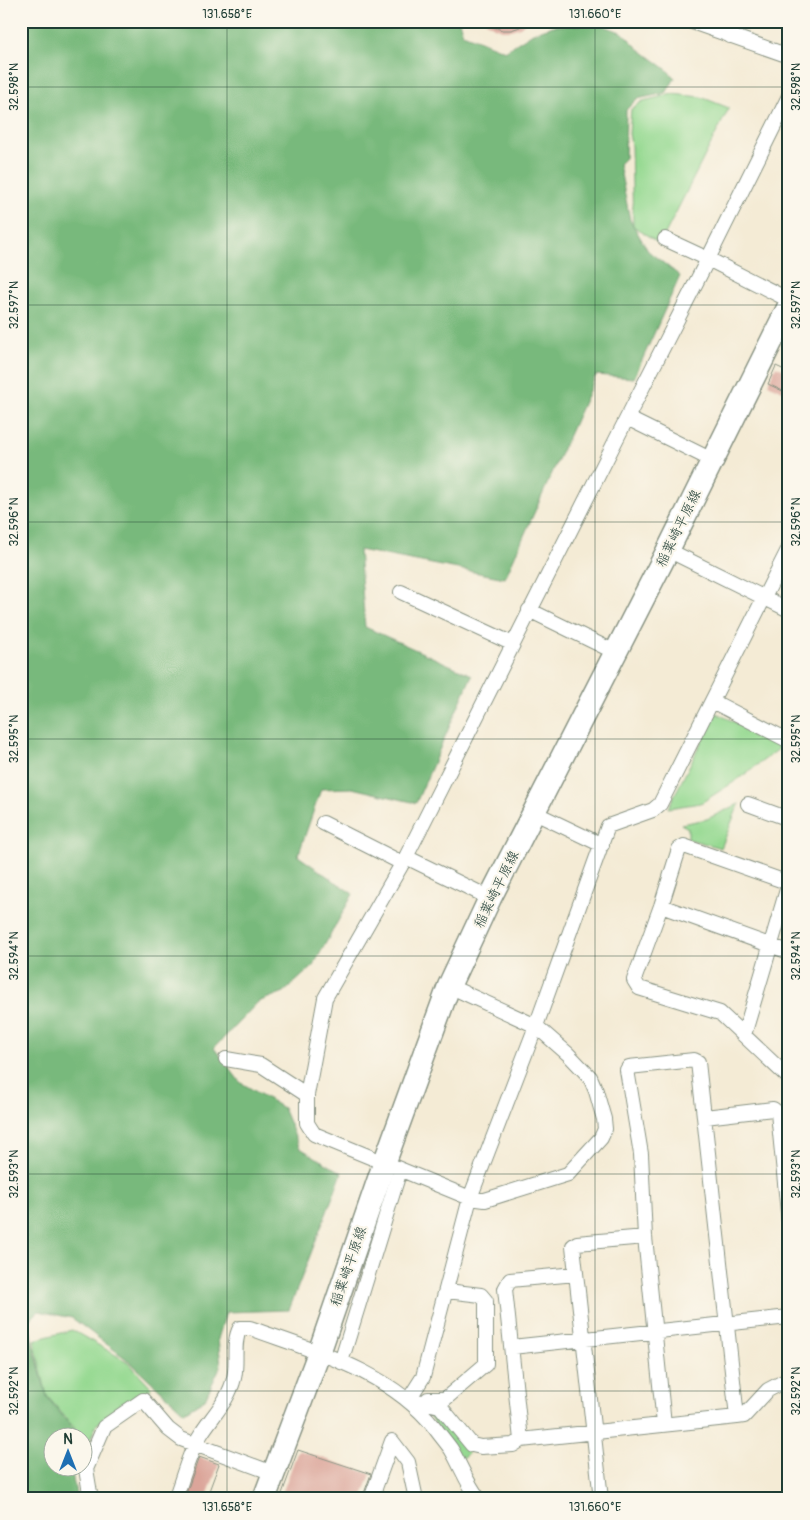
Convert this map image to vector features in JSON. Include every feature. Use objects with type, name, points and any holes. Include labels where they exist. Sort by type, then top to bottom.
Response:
[{"type":"main road","name":"稲葉崎平原線","points":[[264,1499],[318,1353],[392,1167],[449,986],[490,898],[668,550],[789,306]]},
{"type":"street","points":[[689,21],[789,56]]},
{"type":"street","points":[[730,36],[735,21]]},
{"type":"street","points":[[449,986],[536,1026],[568,1054],[590,1077],[596,1091],[605,1129],[601,1138],[568,1174],[485,1200],[470,1198],[314,1134],[307,1123],[307,1094],[325,998],[404,860],[789,96]]},
{"type":"street","points":[[665,239],[789,300]]},
{"type":"street","points":[[626,418],[712,460]]},
{"type":"street","points":[[409,1399],[423,1377],[470,1198],[536,1026],[608,826],[653,810],[660,804],[789,548]]},
{"type":"street","points":[[668,550],[789,610]]},
{"type":"street","points":[[400,592],[513,644]]},
{"type":"street","points":[[529,610],[615,652]]},
{"type":"street","points":[[712,701],[789,740]]},
{"type":"street","points":[[748,804],[789,819]]},
{"type":"street","points":[[535,812],[602,845]]},
{"type":"street","points":[[323,823],[490,898]]},
{"type":"street","points":[[744,1035],[789,883],[684,846],[679,849],[634,980],[639,988],[720,1013],[789,1078]]},
{"type":"street","points":[[661,906],[789,952]]},
{"type":"street","points":[[226,1059],[261,1064],[307,1094]]},
{"type":"street","points":[[664,1424],[645,1237],[641,1154],[627,1070],[629,1067],[694,1060],[698,1062],[737,1417]]},
{"type":"street","points":[[704,1117],[774,1109],[778,1113],[785,1144],[789,1224]]},
{"type":"street","points":[[341,1362],[392,1167]]},
{"type":"street","points":[[600,1499],[573,1246],[576,1243],[645,1237]]},
{"type":"street","points":[[521,1440],[505,1288],[510,1280],[576,1274]]},
{"type":"street","points":[[409,1399],[445,1399],[486,1364],[486,1301],[481,1295],[446,1291]]},
{"type":"street","points":[[512,1346],[789,1317]]},
{"type":"street","points":[[175,1499],[195,1445],[200,1435],[223,1405],[234,1378],[237,1334],[240,1328],[250,1328],[341,1362],[379,1379],[409,1401],[434,1426],[451,1449],[472,1490],[479,1499]]},
{"type":"street","points":[[409,1399],[440,1406],[472,1445],[481,1447],[513,1445],[521,1440],[744,1416],[768,1390],[789,1379]]},
{"type":"street","points":[[91,1499],[86,1469],[104,1427],[143,1400],[168,1430],[181,1440],[273,1473]]},
{"type":"street","points":[[371,1499],[392,1441],[408,1462],[416,1499]]},
{"type":"green space","points":[[21,21],[459,21],[463,34],[505,51],[533,33],[553,26],[599,24],[623,33],[639,49],[675,78],[666,93],[637,99],[626,110],[625,158],[619,164],[630,220],[648,251],[680,276],[634,378],[596,375],[505,578],[359,550],[365,627],[472,675],[416,803],[352,788],[321,789],[298,856],[353,894],[313,966],[284,992],[258,1002],[214,1048],[240,1082],[283,1108],[300,1148],[342,1173],[289,1310],[226,1312],[218,1339],[221,1365],[205,1399],[184,1412],[129,1361],[72,1318],[39,1311],[29,1321],[47,1397],[73,1428],[42,1428],[42,1478],[73,1478],[77,1499],[21,1499]]},
{"type":"green space","points":[[672,94],[701,97],[729,108],[660,244],[633,226],[631,144],[629,134],[631,109],[643,101]]},
{"type":"green space","points":[[716,713],[783,746],[737,780],[701,803],[668,808]]},
{"type":"green space","points":[[739,804],[721,848],[688,839],[688,828],[681,824],[707,819]]},
{"type":"green space","points":[[72,1330],[128,1362],[152,1388],[97,1424],[92,1435],[92,1428],[74,1428],[47,1396],[34,1340]]},
{"type":"green space","points":[[423,1408],[432,1409],[468,1453],[462,1459]]},
{"type":"building","points":[[485,21],[527,21],[520,27],[502,30]]},
{"type":"building","points":[[776,366],[789,372],[789,394],[768,384]]},
{"type":"building","points":[[298,1450],[371,1474],[362,1499],[280,1499]]},
{"type":"building","points":[[199,1457],[219,1464],[206,1499],[198,1499],[186,1494]]}]
